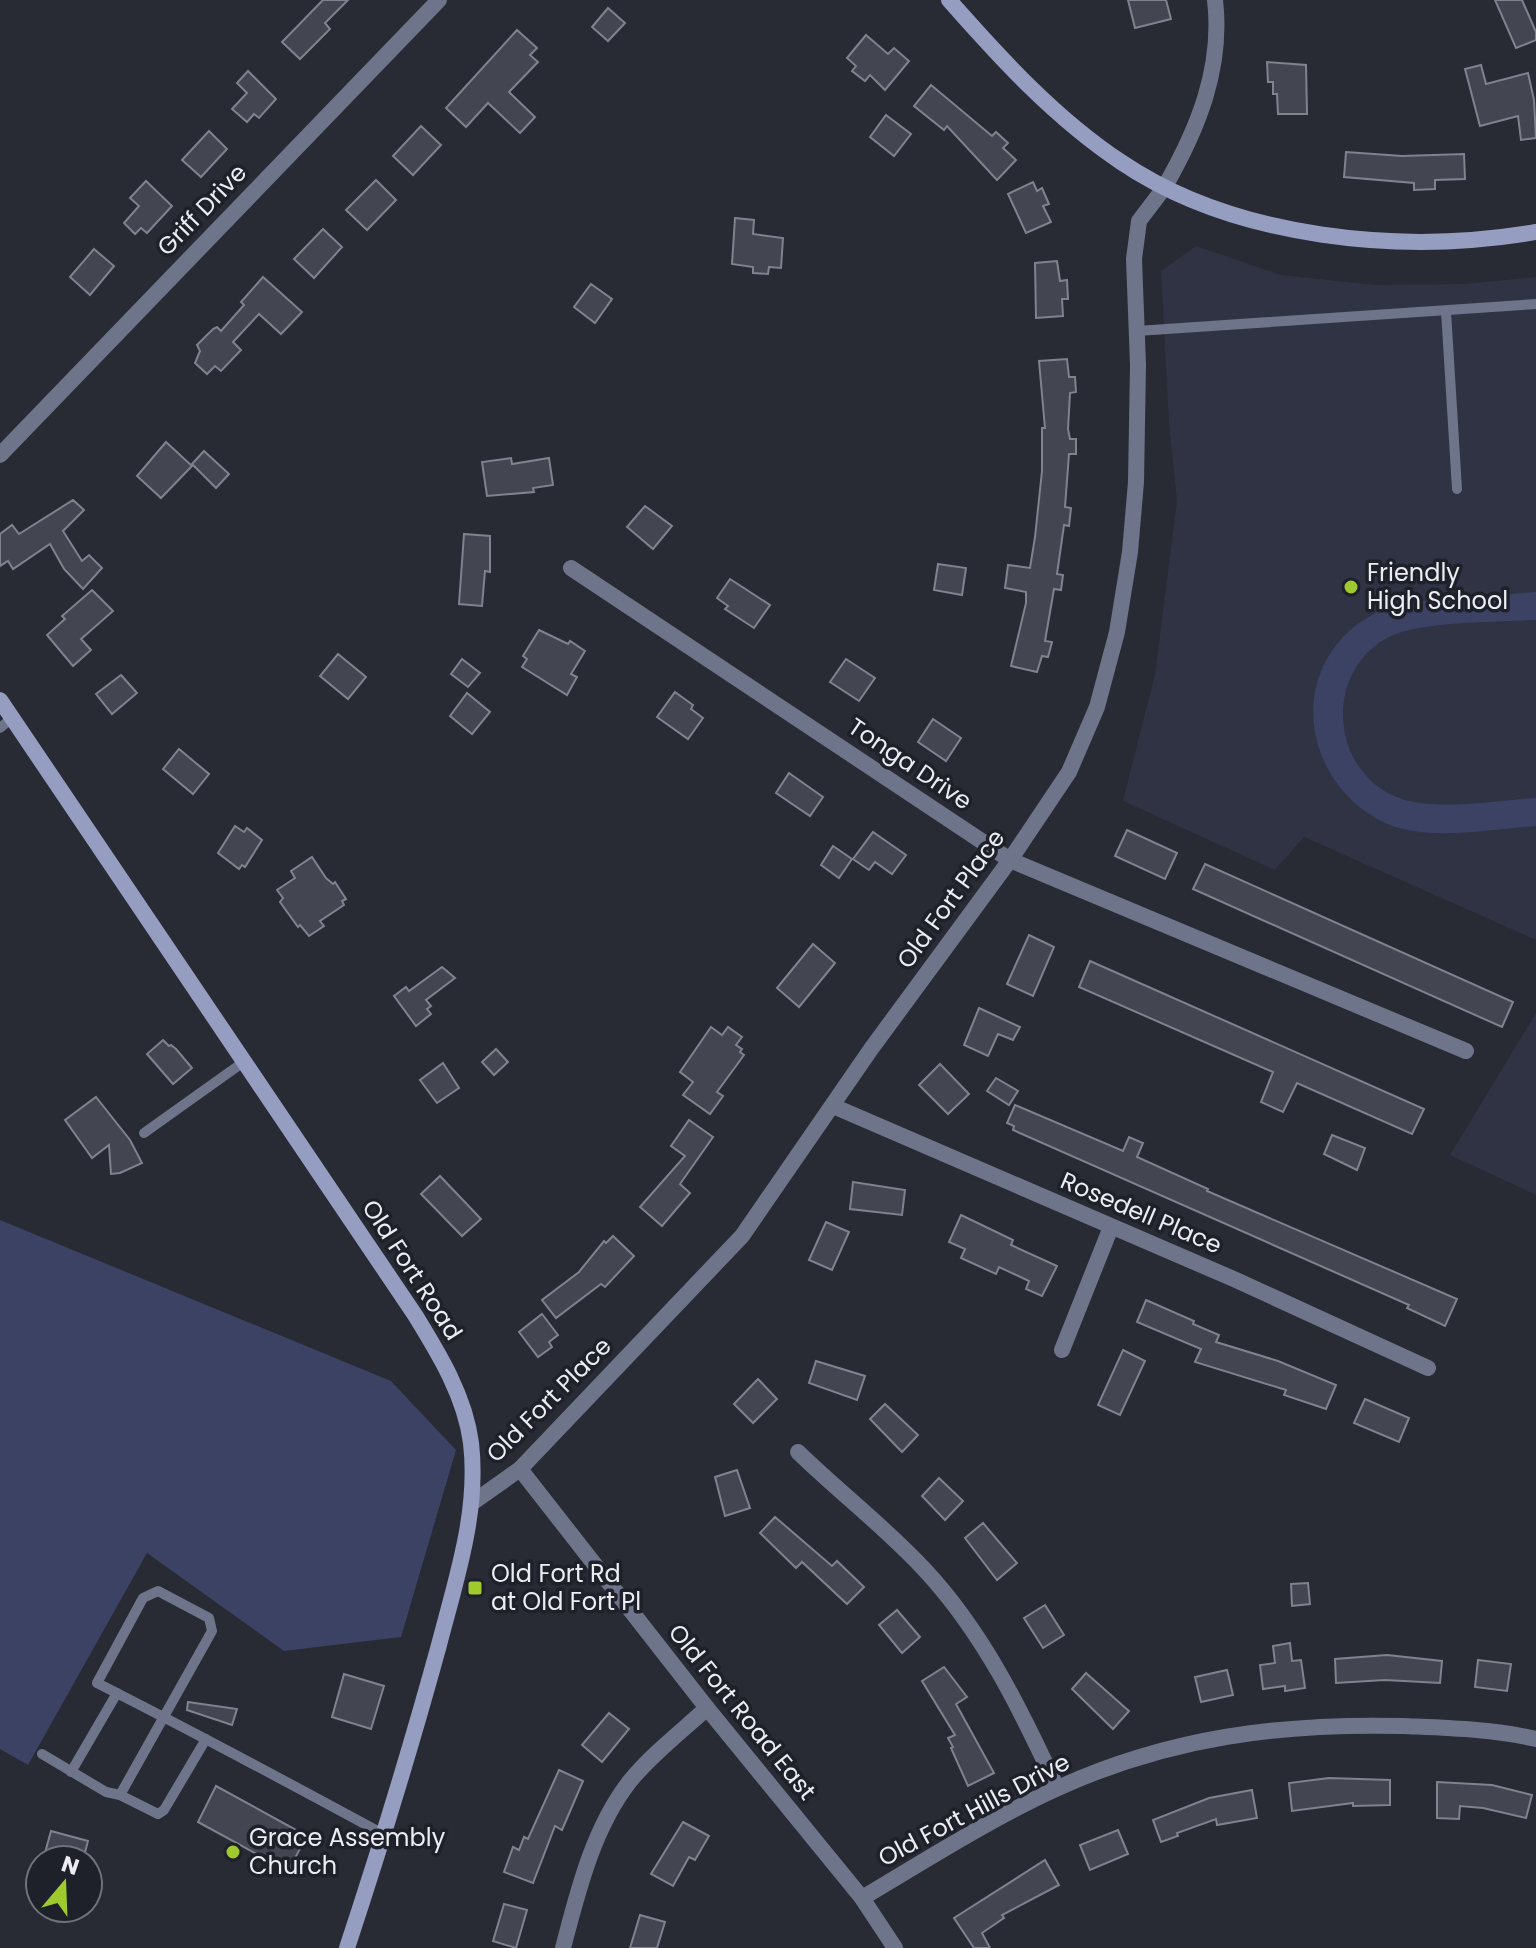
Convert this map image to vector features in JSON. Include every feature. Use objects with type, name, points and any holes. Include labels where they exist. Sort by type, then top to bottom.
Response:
[{"type":"main road","points":[[949,0],[1062,117],[1123,164],[1164,188],[1254,220],[1301,231],[1356,238],[1479,240],[1536,232]]},
{"type":"main road","name":"Old Fort Road","points":[[0,700],[6,723],[245,1061],[415,1315],[446,1369],[471,1442],[472,1503],[465,1547],[385,1835],[347,1948]]},
{"type":"street","name":"Griff Drive","points":[[0,455],[439,0]]},
{"type":"street","name":"Old Fort Place","points":[[472,1503],[520,1469],[742,1236],[871,1049],[1010,860],[1069,772],[1097,707],[1117,632],[1130,552],[1136,482],[1134,259],[1139,221],[1164,188],[1207,95],[1216,55],[1218,27],[1215,0]]},
{"type":"street","name":"Tonga Drive","points":[[571,568],[1010,860],[1466,1051]]},
{"type":"street","name":"Rosedell Place","points":[[833,1106],[1236,1280],[1428,1368]]},
{"type":"street","points":[[1062,1350],[1111,1227]]},
{"type":"street","points":[[798,1452],[925,1570],[974,1632],[1024,1717],[1057,1788]]},
{"type":"street","name":"Old Fort Road East","points":[[520,1469],[707,1708],[862,1898],[895,1948]]},
{"type":"street","points":[[563,1948],[584,1873],[615,1803],[643,1767],[707,1708]]},
{"type":"street","name":"Old Fort Hills Drive","points":[[862,1898],[1057,1788],[1120,1763],[1178,1745],[1221,1736],[1337,1726],[1480,1731],[1536,1739]]},
{"type":"lane","points":[[1137,331],[1536,304]]},
{"type":"lane","points":[[1446,311],[1457,489]]},
{"type":"lane","points":[[144,1133],[245,1061]]},
{"type":"lane","points":[[120,1795],[165,1718],[212,1631],[209,1618],[158,1591],[143,1598],[97,1683],[117,1693],[165,1718],[206,1739],[385,1835]]},
{"type":"lane","points":[[71,1772],[117,1693]]},
{"type":"lane","points":[[42,1754],[106,1792],[120,1795],[158,1814],[164,1810],[206,1739]]},
{"type":"shaded area","name":"Friendly High School","points":[[1196,246],[1281,275],[1375,285],[1465,284],[1536,277],[1536,940],[1304,837],[1275,870],[1123,801],[1155,674],[1177,501],[1169,423],[1161,271]]},
{"type":"shaded area","points":[[1536,592],[1536,620],[1422,627],[1391,636],[1368,652],[1353,672],[1345,696],[1343,721],[1348,746],[1360,768],[1378,786],[1402,799],[1432,804],[1536,798],[1536,826],[1462,833],[1424,832],[1390,825],[1365,811],[1344,792],[1328,769],[1318,744],[1313,717],[1316,689],[1325,663],[1342,638],[1368,617],[1399,603]]},
{"type":"shaded area","points":[[1536,1013],[1536,1195],[1450,1155]]},
{"type":"shaded area","points":[[0,1220],[391,1381],[456,1450],[401,1637],[284,1651],[147,1553],[28,1765],[0,1749]]},
{"type":"building","points":[[323,0],[348,0],[325,23],[330,29],[300,59],[282,42]]},
{"type":"building","points":[[1128,0],[1166,0],[1171,19],[1135,28]]},
{"type":"building","points":[[1495,0],[1522,0],[1536,32],[1536,40],[1516,48]]},
{"type":"building","points":[[608,8],[625,23],[608,41],[592,27]]},
{"type":"building","points":[[517,30],[537,48],[530,55],[538,62],[509,92],[535,117],[520,133],[488,103],[466,127],[446,108]]},
{"type":"building","points":[[866,35],[888,54],[894,48],[909,61],[885,90],[870,75],[865,81],[852,71],[856,66],[847,58]]},
{"type":"building","points":[[1267,62],[1306,65],[1307,114],[1278,114],[1277,94],[1273,94],[1273,82],[1268,82]]},
{"type":"building","points":[[1481,65],[1486,84],[1528,73],[1534,100],[1536,138],[1521,140],[1518,116],[1480,126],[1465,69]]},
{"type":"building","points":[[248,71],[276,99],[259,118],[254,114],[247,122],[232,109],[247,93],[237,83]]},
{"type":"building","points":[[931,85],[992,136],[996,132],[1008,143],[1003,148],[1016,160],[997,180],[947,126],[944,130],[914,106]]},
{"type":"building","points":[[886,115],[911,134],[894,156],[870,137]]},
{"type":"building","points":[[421,126],[441,145],[413,175],[393,156]]},
{"type":"building","points":[[209,131],[227,149],[201,177],[182,160]]},
{"type":"building","points":[[1346,152],[1402,156],[1464,154],[1465,179],[1435,180],[1435,189],[1414,190],[1414,183],[1344,177]]},
{"type":"building","points":[[376,180],[396,200],[367,230],[346,210]]},
{"type":"building","points":[[146,181],[172,206],[147,233],[141,228],[135,234],[124,223],[139,206],[130,198]]},
{"type":"building","points":[[1033,182],[1037,191],[1042,188],[1049,204],[1043,206],[1051,222],[1026,233],[1008,194]]},
{"type":"building","points":[[735,218],[754,220],[753,234],[783,238],[781,268],[769,267],[768,274],[753,273],[753,267],[732,264]]},
{"type":"building","points":[[323,229],[342,247],[314,278],[294,259]]},
{"type":"building","points":[[94,249],[114,266],[90,295],[70,277]]},
{"type":"building","points":[[1057,261],[1060,281],[1067,280],[1068,299],[1062,299],[1063,316],[1036,318],[1035,263]]},
{"type":"building","points":[[263,277],[302,312],[281,334],[259,314],[233,342],[241,350],[221,371],[215,366],[207,374],[195,363],[200,351],[197,345],[213,329],[217,327],[221,331]]},
{"type":"building","points":[[591,284],[612,299],[595,323],[574,307]]},
{"type":"building","points":[[1067,359],[1069,377],[1075,377],[1076,392],[1070,393],[1068,429],[1070,439],[1076,439],[1076,454],[1069,454],[1065,507],[1071,508],[1069,526],[1064,525],[1057,574],[1063,575],[1061,590],[1054,589],[1045,641],[1052,642],[1048,657],[1042,656],[1037,672],[1011,666],[1026,592],[1005,588],[1008,565],[1030,568],[1035,537],[1042,471],[1042,428],[1045,428],[1039,361]]},
{"type":"building","points":[[166,442],[192,466],[161,498],[137,476]]},
{"type":"building","points":[[204,451],[229,474],[216,488],[192,464]]},
{"type":"building","points":[[511,458],[512,464],[549,458],[553,485],[533,488],[534,492],[487,496],[482,462]]},
{"type":"building","points":[[73,500],[84,510],[63,531],[82,561],[89,555],[102,568],[83,589],[64,569],[50,544],[13,569],[8,561],[0,566],[0,534],[12,525],[19,534]]},
{"type":"building","points":[[645,506],[672,526],[653,549],[627,527]]},
{"type":"building","points":[[464,534],[490,536],[490,572],[485,571],[482,606],[459,604]]},
{"type":"building","points":[[938,564],[966,568],[962,595],[934,590]]},
{"type":"building","points":[[730,579],[770,605],[754,628],[725,609],[728,606],[717,598]]},
{"type":"building","points":[[92,590],[113,611],[81,639],[91,650],[73,666],[47,635],[65,619],[62,616]]},
{"type":"building","points":[[539,630],[568,644],[570,641],[585,651],[571,674],[577,677],[567,695],[522,667],[527,659],[523,656]]},
{"type":"building","points":[[338,654],[366,677],[348,699],[320,676]]},
{"type":"building","points":[[462,659],[480,673],[468,687],[451,674]]},
{"type":"building","points":[[846,659],[875,678],[859,701],[830,682]]},
{"type":"building","points":[[121,675],[137,693],[112,714],[96,694]]},
{"type":"building","points":[[675,692],[693,705],[691,709],[703,718],[688,739],[657,717]]},
{"type":"building","points":[[467,693],[490,712],[472,734],[450,716]]},
{"type":"building","points":[[933,719],[961,738],[946,761],[918,742]]},
{"type":"building","points":[[179,749],[209,774],[193,794],[163,769]]},
{"type":"building","points":[[789,773],[823,797],[810,816],[776,793]]},
{"type":"building","points":[[235,826],[244,832],[247,828],[262,840],[245,867],[242,865],[239,869],[218,853]]},
{"type":"building","points":[[1127,830],[1177,853],[1165,879],[1115,856]]},
{"type":"building","points":[[873,832],[906,855],[892,874],[875,862],[869,870],[853,859]]},
{"type":"building","points":[[833,846],[852,859],[839,878],[821,865]]},
{"type":"building","points":[[312,857],[346,899],[342,901],[344,905],[320,921],[324,926],[309,936],[300,925],[298,927],[280,902],[283,898],[277,890],[295,878],[291,871]]},
{"type":"building","points":[[1205,864],[1513,1002],[1502,1027],[1193,889]]},
{"type":"building","points":[[1029,935],[1054,947],[1033,996],[1007,984]]},
{"type":"building","points":[[813,944],[835,963],[799,1007],[777,988]]},
{"type":"building","points":[[1090,961],[1424,1109],[1412,1134],[1297,1083],[1283,1112],[1261,1102],[1273,1072],[1079,987]]},
{"type":"building","points":[[442,967],[455,978],[426,1000],[431,1006],[427,1009],[431,1014],[416,1026],[394,996],[406,987],[409,991]]},
{"type":"building","points":[[979,1008],[1020,1027],[1013,1040],[998,1034],[988,1056],[964,1045]]},
{"type":"building","points":[[711,1027],[722,1035],[728,1027],[742,1037],[736,1045],[744,1055],[717,1092],[723,1096],[710,1114],[683,1095],[693,1082],[680,1072]]},
{"type":"building","points":[[163,1040],[176,1049],[192,1068],[173,1084],[147,1054]]},
{"type":"building","points":[[496,1049],[508,1062],[494,1075],[482,1062]]},
{"type":"building","points":[[443,1063],[459,1088],[437,1103],[420,1080]]},
{"type":"building","points":[[940,1064],[969,1094],[948,1114],[919,1085]]},
{"type":"building","points":[[996,1078],[1018,1091],[1009,1105],[987,1091]]},
{"type":"building","points":[[96,1097],[130,1140],[142,1163],[111,1174],[109,1145],[92,1158],[65,1120]]},
{"type":"building","points":[[1015,1105],[1123,1151],[1129,1137],[1143,1143],[1137,1157],[1207,1191],[1457,1299],[1445,1326],[1407,1308],[1409,1305],[1013,1130],[1014,1126],[1007,1123]]},
{"type":"building","points":[[689,1120],[713,1137],[680,1184],[690,1193],[662,1226],[640,1207],[685,1156],[671,1146]]},
{"type":"building","points":[[1332,1135],[1365,1148],[1357,1170],[1324,1154]]},
{"type":"building","points":[[440,1176],[481,1219],[462,1236],[421,1194]]},
{"type":"building","points":[[853,1182],[905,1190],[902,1215],[850,1209]]},
{"type":"building","points":[[961,1215],[1013,1240],[1011,1245],[1057,1266],[1042,1296],[1026,1289],[1029,1281],[999,1267],[996,1274],[961,1258],[965,1249],[949,1242]]},
{"type":"building","points":[[826,1222],[849,1232],[832,1270],[809,1260]]},
{"type":"building","points":[[613,1236],[634,1256],[605,1287],[601,1284],[556,1318],[542,1300],[579,1272],[604,1241],[606,1243]]},
{"type":"building","points":[[1146,1300],[1219,1335],[1216,1342],[1278,1361],[1336,1385],[1326,1409],[1284,1395],[1286,1390],[1195,1362],[1201,1349],[1137,1322]]},
{"type":"building","points":[[542,1314],[558,1335],[549,1342],[552,1347],[538,1357],[519,1332]]},
{"type":"building","points":[[1123,1350],[1145,1361],[1120,1415],[1098,1405]]},
{"type":"building","points":[[816,1361],[865,1376],[857,1400],[809,1383]]},
{"type":"building","points":[[758,1379],[777,1399],[753,1423],[734,1404]]},
{"type":"building","points":[[1365,1399],[1409,1418],[1399,1442],[1354,1423]]},
{"type":"building","points":[[885,1404],[918,1435],[902,1452],[870,1419]]},
{"type":"building","points":[[737,1470],[750,1508],[725,1516],[715,1477]]},
{"type":"building","points":[[939,1478],[963,1501],[945,1520],[922,1496]]},
{"type":"building","points":[[775,1517],[832,1566],[837,1561],[864,1587],[847,1604],[802,1562],[796,1568],[760,1533]]},
{"type":"building","points":[[983,1523],[1017,1563],[997,1580],[965,1538]]},
{"type":"building","points":[[1308,1583],[1310,1604],[1292,1606],[1291,1584]]},
{"type":"building","points":[[1045,1605],[1064,1635],[1043,1648],[1024,1618]]},
{"type":"building","points":[[897,1610],[920,1637],[902,1653],[879,1625]]},
{"type":"building","points":[[1290,1643],[1292,1661],[1301,1660],[1305,1688],[1285,1691],[1285,1686],[1263,1689],[1260,1665],[1275,1663],[1273,1646]]},
{"type":"building","points":[[1387,1655],[1442,1661],[1440,1683],[1385,1680],[1336,1683],[1335,1659]]},
{"type":"building","points":[[1478,1660],[1511,1664],[1507,1691],[1475,1687]]},
{"type":"building","points":[[944,1667],[967,1697],[956,1704],[994,1773],[968,1786],[948,1738],[955,1735],[922,1681]]},
{"type":"building","points":[[1227,1670],[1233,1695],[1201,1702],[1195,1677]]},
{"type":"building","points":[[1086,1673],[1129,1711],[1113,1729],[1072,1689]]},
{"type":"building","points":[[344,1674],[384,1686],[371,1729],[332,1717]]},
{"type":"building","points":[[188,1702],[237,1709],[232,1725],[187,1710]]},
{"type":"building","points":[[609,1713],[629,1729],[602,1762],[582,1745]]},
{"type":"building","points":[[559,1770],[583,1781],[562,1830],[555,1826],[533,1883],[504,1872],[513,1847],[519,1850],[524,1837],[528,1839]]},
{"type":"building","points":[[1329,1778],[1390,1780],[1390,1805],[1353,1806],[1353,1803],[1292,1811],[1289,1783]]},
{"type":"building","points":[[1437,1782],[1492,1785],[1532,1795],[1526,1818],[1460,1806],[1459,1819],[1437,1818]]},
{"type":"building","points":[[216,1786],[307,1836],[288,1871],[198,1822]]},
{"type":"building","points":[[1252,1790],[1257,1818],[1217,1825],[1216,1819],[1161,1842],[1153,1820],[1209,1798]]},
{"type":"building","points":[[683,1822],[709,1836],[695,1860],[689,1857],[673,1886],[651,1874]]},
{"type":"building","points":[[1118,1830],[1128,1854],[1090,1870],[1080,1845]]},
{"type":"building","points":[[51,1831],[88,1841],[87,1844],[47,1844]]},
{"type":"building","points":[[1045,1860],[1059,1885],[1002,1915],[1004,1918],[982,1933],[990,1948],[974,1948],[954,1918]]},
{"type":"building","points":[[504,1904],[527,1910],[516,1948],[493,1941]]},
{"type":"building","points":[[640,1915],[665,1922],[657,1948],[630,1948]]},
{"type":"place","name":"Friendly High School","points":[[1351,587]]},
{"type":"place","name":"Old Fort Rd at Old Fort Pl","points":[[475,1588]]},
{"type":"place","name":"Grace Assembly Church","points":[[233,1852]]}]
